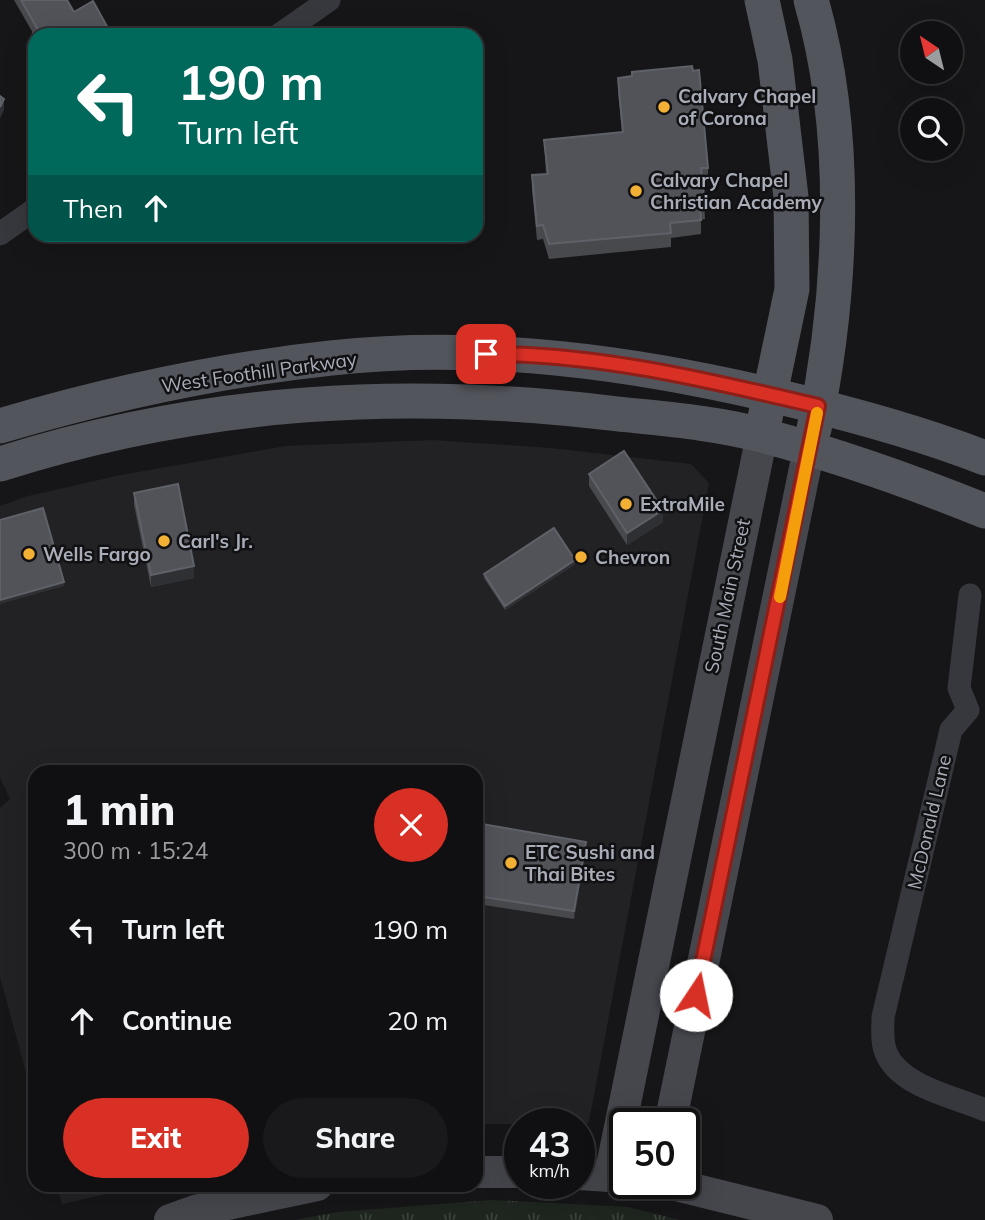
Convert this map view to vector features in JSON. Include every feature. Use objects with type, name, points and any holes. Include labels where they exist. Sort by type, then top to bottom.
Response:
[{"type":"main road","name":"South Main Street","points":[[630,1108],[681,820],[792,289],[791,197],[775,60],[762,0]]},
{"type":"main road","points":[[673,1108],[810,449],[837,276],[837,199],[831,105],[811,0]]},
{"type":"main road","name":"West Foothill Parkway","points":[[0,426],[61,408],[199,377],[333,358],[508,353],[623,366],[770,395],[935,439],[985,458]]},
{"type":"main road","name":"West Foothill Parkway","points":[[0,464],[66,443],[205,415],[340,401],[507,402],[651,418],[762,435],[920,485],[985,511]]},
{"type":"main road","points":[[681,820],[703,824],[710,835],[697,891],[699,908],[709,925]]},
{"type":"main road","points":[[483,1172],[504,1172]]},
{"type":"main road","points":[[700,1191],[817,1220]]},
{"type":"main road","points":[[170,1220],[195,1211],[284,1192]]},
{"type":"street","points":[[289,28],[329,0]]},
{"type":"street","points":[[0,234],[28,214]]},
{"type":"street","name":"McDonald Lane","points":[[970,595],[959,688],[976,707],[951,730],[883,1017],[886,1054],[900,1073],[985,1110]]},
{"type":"shaded area","points":[[433,440],[551,448],[691,464],[709,483],[592,1108],[504,1108],[504,1124],[483,1124],[483,765],[28,765],[28,1079],[0,977],[0,808],[10,799],[0,778],[0,506],[28,496],[121,475],[285,446]]},
{"type":"shaded area","points":[[59,1192],[116,1192],[62,1204]]},
{"type":"green space","points":[[491,1200],[628,1207],[680,1220],[294,1220],[338,1212]]},
{"type":"building","points":[[21,0],[67,0],[74,12],[93,1],[108,28],[37,28]]},
{"type":"building","points":[[692,66],[693,71],[699,70],[708,168],[701,168],[705,205],[700,206],[701,220],[670,223],[671,233],[549,244],[543,225],[537,226],[532,175],[548,174],[544,140],[623,132],[618,78],[632,76],[632,72]]},
{"type":"building","name":"ExtraMile","points":[[624,451],[663,510],[627,533],[589,474]]},
{"type":"building","name":"Carl's Jr.","points":[[178,484],[194,566],[151,575],[134,493]]},
{"type":"building","points":[[43,508],[64,582],[0,600],[0,520]]},
{"type":"building","points":[[554,528],[575,560],[505,606],[484,574]]},
{"type":"building","points":[[483,824],[586,842],[574,911],[483,897]]},
{"type":"slow traffic","points":[[780,597],[817,413]]},
{"type":"place","name":"Calvary Chapel of Corona","points":[[664,107]]},
{"type":"place","name":"Calvary Chapel Christian Academy","points":[[636,191]]},
{"type":"place","name":"ExtraMile","points":[[626,504]]},
{"type":"place","name":"Carl's Jr.","points":[[164,541]]},
{"type":"place","name":"Wells Fargo","points":[[29,554]]},
{"type":"place","name":"Chevron","points":[[581,557]]},
{"type":"place","name":"ETC Sushi and Thai Bites","points":[[511,863]]},
{"type":"route","points":[[486,354],[508,353],[623,366],[733,386],[818,406],[696,995]]}]
